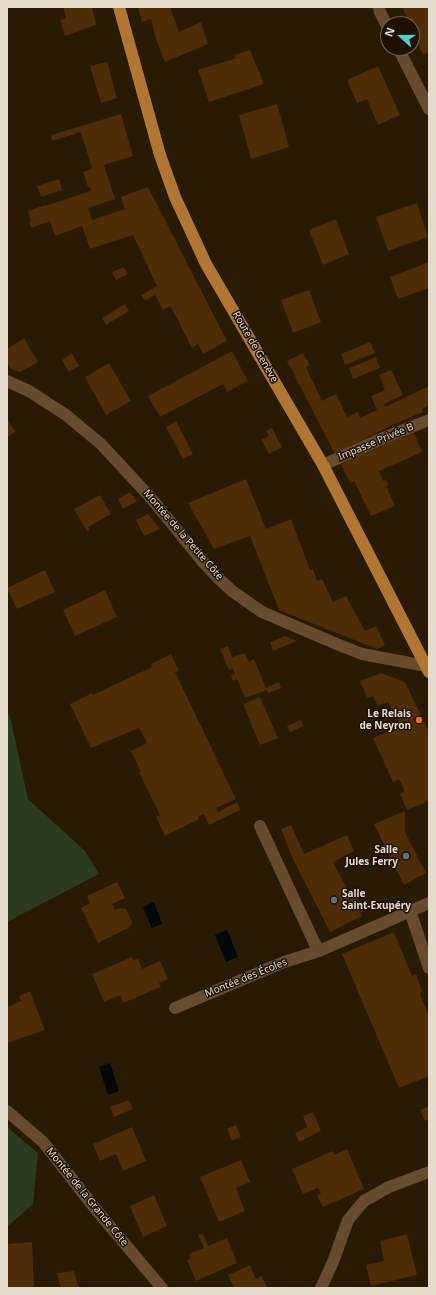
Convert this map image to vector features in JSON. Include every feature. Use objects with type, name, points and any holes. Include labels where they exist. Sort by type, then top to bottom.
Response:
[{"type":"main road","name":"Route de Genève","points":[[119,7],[160,155],[175,197],[206,264],[323,465],[427,669]]},
{"type":"street","points":[[402,56],[429,109]]},
{"type":"street","name":"Montée de la Petite Côte","points":[[7,381],[29,391],[66,415],[101,444],[151,498],[208,567],[232,591],[262,612],[339,646],[362,654],[427,669]]},
{"type":"street","name":"Impasse Privée B","points":[[323,465],[383,438],[429,420]]},
{"type":"street","points":[[260,826],[319,951]]},
{"type":"street","name":"Montée des Écoles","points":[[175,1008],[284,962],[319,951],[429,903]]},
{"type":"street","points":[[410,911],[429,968]]},
{"type":"street","name":"Montée de la Grande Côte","points":[[7,1111],[43,1142],[98,1212],[162,1288]]},
{"type":"street","points":[[322,1288],[348,1220],[364,1201],[389,1187],[429,1172]]},
{"type":"green space","points":[[7,714],[10,716],[28,799],[85,851],[99,874],[7,922]]},
{"type":"green space","points":[[7,1127],[38,1153],[33,1204],[7,1227]]},
{"type":"shaded area","points":[[154,902],[162,924],[152,928],[143,907]]},
{"type":"shaded area","points":[[227,930],[238,957],[226,962],[215,935]]},
{"type":"shaded area","points":[[110,1063],[119,1091],[108,1095],[99,1067]]},
{"type":"building","points":[[63,7],[92,7],[96,25],[65,36],[60,20],[66,18]]},
{"type":"building","points":[[138,7],[170,7],[179,32],[201,22],[208,44],[165,62],[157,42],[151,19],[142,22]]},
{"type":"building","points":[[402,7],[429,7],[429,52],[423,55],[420,48],[420,16],[406,16]]},
{"type":"building","points":[[250,50],[264,84],[209,102],[198,70],[236,58],[235,55]]},
{"type":"building","points":[[107,62],[117,98],[101,103],[90,66]]},
{"type":"building","points":[[378,66],[400,115],[378,125],[367,99],[357,103],[347,80]]},
{"type":"building","points":[[277,104],[289,147],[251,159],[239,115]]},
{"type":"building","points":[[121,114],[133,156],[104,165],[115,199],[88,208],[92,220],[125,209],[121,197],[148,187],[227,341],[203,354],[198,344],[192,348],[170,306],[163,310],[155,295],[145,301],[141,295],[157,286],[133,235],[90,249],[82,226],[55,236],[50,221],[31,228],[29,222],[31,221],[28,211],[91,191],[90,187],[88,187],[83,172],[92,169],[81,132],[52,141],[51,135]]},
{"type":"building","points":[[59,179],[62,190],[41,197],[37,186]]},
{"type":"building","points":[[417,203],[428,237],[388,251],[376,217]]},
{"type":"building","points":[[336,219],[349,254],[323,265],[309,230]]},
{"type":"building","points":[[429,262],[429,288],[398,299],[390,277]]},
{"type":"building","points":[[124,267],[128,274],[116,280],[112,272]]},
{"type":"building","points":[[309,290],[321,322],[293,333],[281,300]]},
{"type":"building","points":[[125,304],[129,311],[106,325],[102,318]]},
{"type":"building","points":[[24,338],[38,362],[20,372],[11,369],[7,362],[7,349]]},
{"type":"building","points":[[370,342],[375,353],[345,365],[341,354]]},
{"type":"building","points":[[232,351],[248,381],[227,392],[223,384],[160,417],[148,396]]},
{"type":"building","points":[[72,353],[79,366],[69,372],[62,360]]},
{"type":"building","points":[[303,353],[310,365],[306,367],[322,401],[336,394],[347,417],[358,412],[360,418],[377,410],[371,396],[385,390],[379,375],[391,370],[403,395],[384,404],[385,407],[429,386],[429,406],[422,409],[423,412],[392,425],[335,454],[287,361]]},
{"type":"building","points":[[376,357],[380,368],[353,379],[349,368]]},
{"type":"building","points":[[109,363],[131,401],[106,415],[85,377]]},
{"type":"building","points":[[7,418],[15,432],[7,437]]},
{"type":"building","points":[[176,421],[193,454],[183,459],[166,427]]},
{"type":"building","points":[[272,428],[282,447],[269,454],[261,440],[269,436],[266,431]]},
{"type":"building","points":[[414,432],[422,452],[379,471],[383,481],[386,479],[389,485],[386,486],[395,506],[371,516],[354,481],[350,483],[341,464],[384,443]]},
{"type":"building","points":[[246,479],[266,529],[291,519],[310,570],[313,569],[317,581],[322,579],[333,602],[346,596],[365,631],[376,626],[385,645],[377,649],[279,610],[250,536],[214,549],[188,503]]},
{"type":"building","points":[[130,492],[137,501],[123,509],[118,499]]},
{"type":"building","points":[[100,495],[111,514],[88,527],[90,530],[87,531],[74,509]]},
{"type":"building","points":[[148,514],[160,529],[144,536],[136,520]]},
{"type":"building","points":[[45,570],[55,592],[17,609],[7,588]]},
{"type":"building","points":[[105,590],[117,617],[75,636],[63,610]]},
{"type":"building","points":[[285,636],[297,641],[273,651],[270,642]]},
{"type":"building","points":[[228,646],[232,657],[245,653],[249,662],[254,659],[266,688],[279,682],[281,688],[268,693],[267,690],[245,698],[237,679],[233,681],[231,675],[235,674],[233,668],[229,670],[220,649]]},
{"type":"building","points":[[171,654],[179,671],[175,672],[236,799],[216,808],[218,812],[237,802],[240,810],[209,825],[204,814],[198,817],[199,819],[165,836],[156,817],[160,815],[139,772],[141,772],[131,751],[147,743],[139,728],[91,748],[70,704],[92,693],[93,695],[152,667],[151,664]]},
{"type":"building","points":[[381,673],[405,682],[429,732],[429,801],[407,810],[400,794],[405,791],[399,779],[393,782],[373,738],[401,726],[388,702],[378,706],[373,696],[367,698],[360,681]]},
{"type":"building","points":[[260,697],[278,738],[260,745],[243,704]]},
{"type":"building","points":[[301,720],[304,726],[290,732],[287,726]]},
{"type":"building","points":[[405,811],[405,832],[426,873],[404,885],[374,824]]},
{"type":"building","points":[[291,825],[304,854],[347,835],[354,851],[333,862],[352,898],[356,897],[363,911],[360,913],[362,916],[330,932],[293,859],[281,829]]},
{"type":"building","points":[[117,882],[125,898],[112,904],[115,910],[120,908],[126,909],[132,922],[130,927],[98,943],[81,908],[90,903],[87,896]]},
{"type":"building","points":[[394,932],[412,976],[416,974],[422,991],[420,994],[429,1016],[429,1076],[399,1088],[342,954]]},
{"type":"building","points":[[132,957],[133,960],[138,959],[142,969],[160,961],[168,979],[159,983],[161,987],[123,1003],[120,995],[104,1002],[92,974]]},
{"type":"building","points":[[30,991],[45,1030],[7,1043],[7,1007],[21,1001],[19,996]]},
{"type":"building","points":[[129,1100],[133,1109],[114,1117],[110,1107]]},
{"type":"building","points":[[429,1106],[429,1119],[425,1121],[420,1110]]},
{"type":"building","points":[[313,1112],[321,1131],[299,1142],[295,1133],[307,1127],[303,1116]]},
{"type":"building","points":[[236,1125],[241,1137],[232,1141],[227,1129]]},
{"type":"building","points":[[132,1127],[146,1161],[123,1171],[116,1154],[100,1161],[93,1144]]},
{"type":"building","points":[[347,1149],[364,1189],[323,1207],[317,1195],[321,1193],[318,1188],[303,1194],[292,1169],[333,1151],[334,1155]]},
{"type":"building","points":[[241,1160],[250,1182],[236,1188],[245,1211],[219,1222],[200,1177]]},
{"type":"building","points":[[154,1195],[167,1226],[143,1237],[130,1206]]},
{"type":"building","points":[[203,1234],[208,1246],[227,1238],[237,1263],[196,1281],[187,1260],[190,1259],[189,1254],[204,1248],[198,1235]]},
{"type":"building","points":[[407,1234],[417,1275],[371,1286],[366,1265],[384,1261],[380,1241]]},
{"type":"building","points":[[32,1242],[34,1288],[7,1288],[7,1244]]},
{"type":"building","points":[[250,1265],[256,1279],[262,1276],[267,1288],[234,1288],[228,1275]]},
{"type":"building","points":[[74,1271],[79,1288],[61,1288],[57,1273]]},
{"type":"place","name":"Le Relais de Neyron","points":[[419,720]]},
{"type":"place","name":"Salle Jules Ferry","points":[[406,856]]},
{"type":"place","name":"Salle Saint-Exupéry","points":[[334,900]]}]
